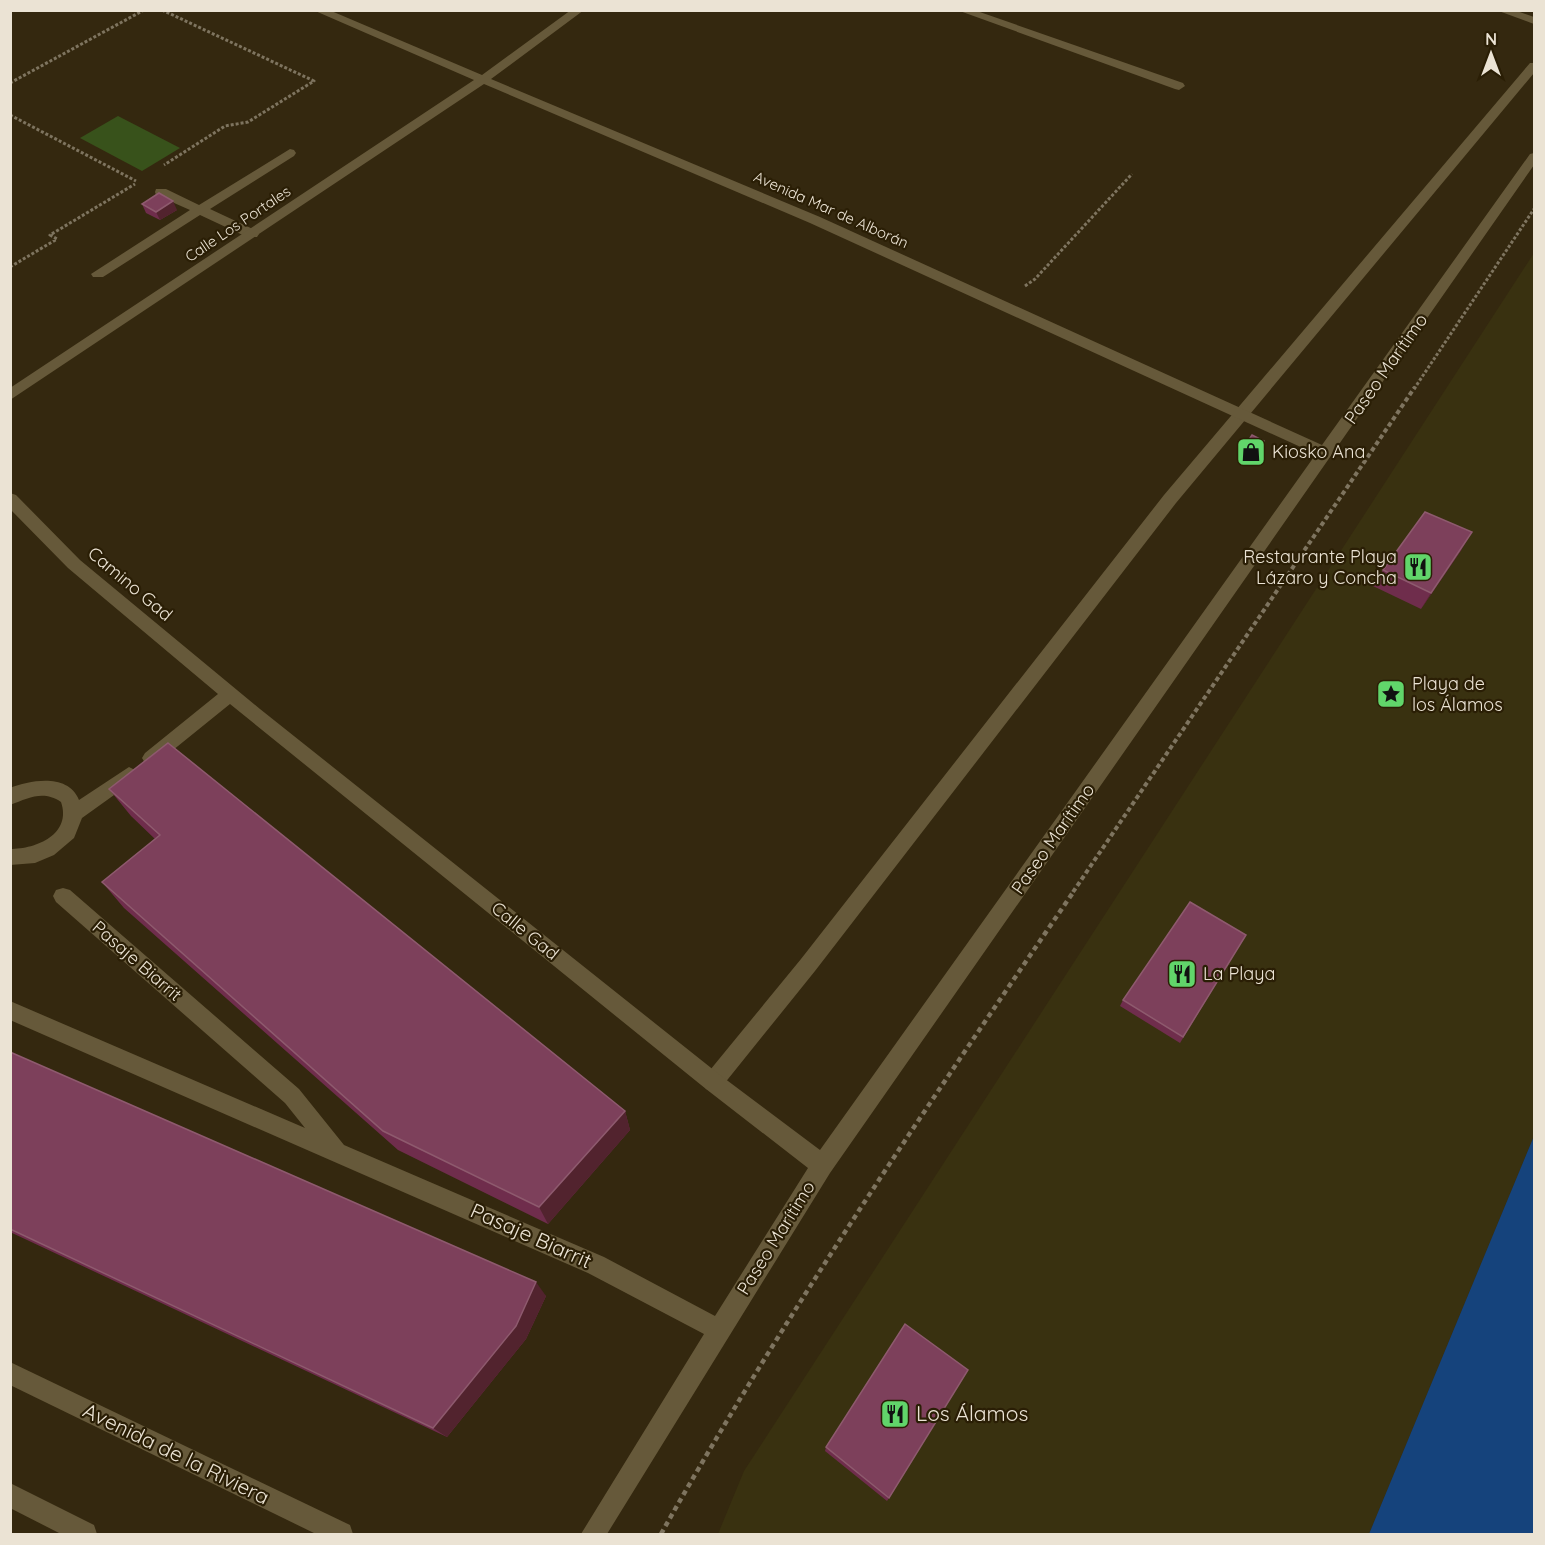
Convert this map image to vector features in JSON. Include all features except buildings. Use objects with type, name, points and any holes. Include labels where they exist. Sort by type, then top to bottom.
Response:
[{"type":"street","name":"Avenida Mar de Alborán","points":[[318,10],[815,220],[1241,412],[1326,453]]},
{"type":"street","name":"Calle Los Portales","points":[[10,395],[484,80],[579,10]]},
{"type":"street","points":[[962,10],[1179,86]]},
{"type":"street","points":[[1501,10],[1534,21]]},
{"type":"street","points":[[713,1082],[815,955],[1170,499],[1241,412],[1259,396],[1534,66]]},
{"type":"street","points":[[98,274],[290,153]]},
{"type":"street","name":"Paseo Marítimo","points":[[593,1534],[822,1165],[1534,157]]},
{"type":"street","points":[[161,192],[252,234]]},
{"type":"street","name":"Camino Gad","points":[[10,499],[74,564],[231,693]]},
{"type":"street","points":[[74,813],[116,785],[231,693]]},
{"type":"street","name":"Calle Gad","points":[[231,693],[713,1082],[822,1165]]},
{"type":"street","points":[[10,797],[31,788],[53,788],[69,797],[74,813],[72,824],[65,836],[54,846],[41,854],[11,859]]},
{"type":"street","name":"Pasaje Biarrit","points":[[63,896],[292,1096],[338,1152]]},
{"type":"street","name":"Pasaje Biarrit","points":[[10,1010],[596,1265],[719,1330]]},
{"type":"street","name":"Avenida de la Riviera","points":[[10,1373],[341,1534]]},
{"type":"street","points":[[10,1495],[85,1534]]},
{"type":"path","points":[[10,83],[144,10]]},
{"type":"path","points":[[10,267],[57,239],[50,235],[225,126],[248,122],[314,81],[162,10]]},
{"type":"path","points":[[10,115],[137,182],[161,192]]},
{"type":"path","points":[[1021,289],[1035,279],[1132,174]]},
{"type":"path","points":[[661,1534],[713,1439],[834,1244],[1318,534],[1534,209]]},
{"type":"green space","points":[[118,116],[180,148],[142,171],[80,138]]},
{"type":"sand","name":"Playa de los Álamos","points":[[1534,253],[1534,1136],[1369,1534],[718,1534],[744,1471]]},
{"type":"water","points":[[1534,1136],[1534,1534],[1369,1534]]},
{"type":"place","name":"Kiosko Ana","points":[[1251,452]]},
{"type":"place","name":"Restaurante Playa Lázaro y Concha","points":[[1418,567]]},
{"type":"place","name":"Playa de los Álamos","points":[[1391,694]]},
{"type":"place","name":"La Playa","points":[[1182,974]]},
{"type":"place","name":"Los Álamos","points":[[895,1414]]}]
